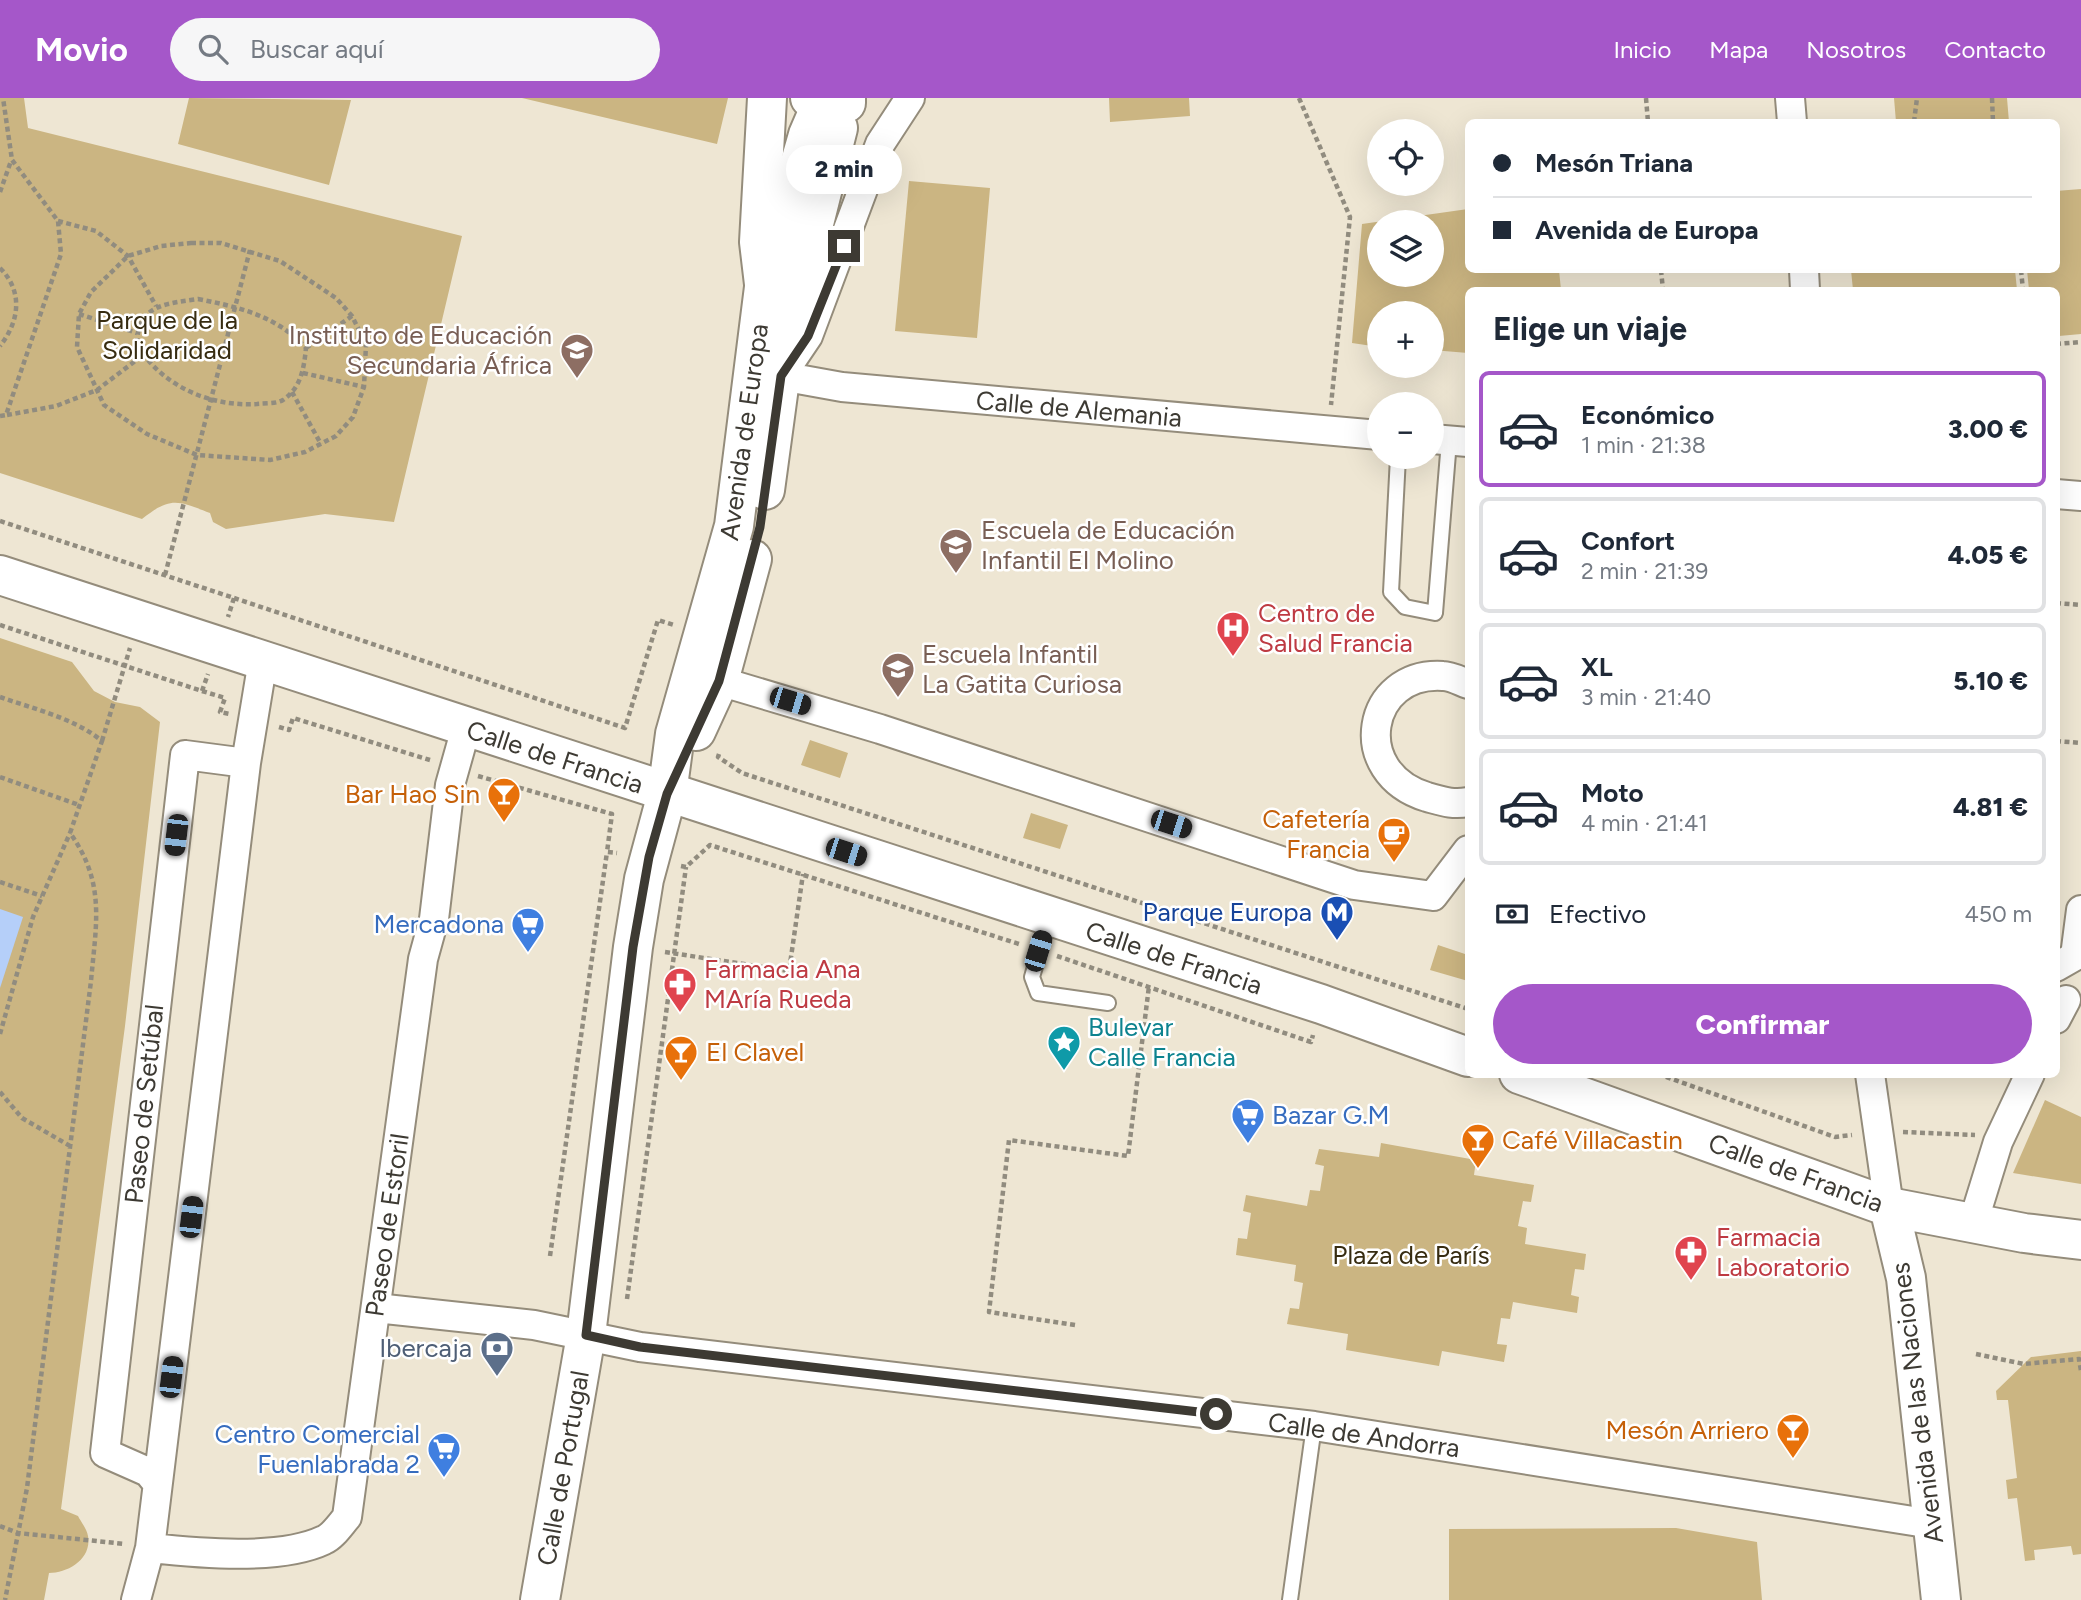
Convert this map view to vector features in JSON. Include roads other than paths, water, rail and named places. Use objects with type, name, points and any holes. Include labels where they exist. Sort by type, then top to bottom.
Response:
[{"type":"main road","points":[[764,287],[759,242],[767,98]]},
{"type":"main road","name":"Avenida de Europa","points":[[667,794],[675,734],[734,526],[764,287],[808,135],[833,100]]},
{"type":"main road","name":"Avenida de Europa","points":[[667,794],[719,681],[760,527],[792,309],[828,158],[833,100]]},
{"type":"main road","name":"Calle de Francia","points":[[0,575],[667,794],[1044,934],[1321,1004],[1465,1056]]},
{"type":"main road","name":"Calle de Portugal","points":[[540,1600],[586,1335],[633,947],[649,857],[667,794]]},
{"type":"main road","name":"Calle de Francia","points":[[1530,1078],[1889,1207],[2081,1240]]},
{"type":"main road","name":"Avenida de las Naciones","points":[[1889,1207],[1906,1278],[1941,1600]]},
{"type":"street","name":"Avenida de Europa","points":[[781,376],[808,336],[880,144],[910,98]]},
{"type":"street","points":[[1790,98],[1792,119]]},
{"type":"street","name":"Calle de Alemania","points":[[781,376],[842,387],[1367,434]]},
{"type":"street","points":[[2060,494],[2081,496]]},
{"type":"street","points":[[136,1600],[150,1548],[251,720],[262,660]]},
{"type":"street","points":[[1465,683],[1444,676],[1420,677],[1398,688],[1382,708],[1375,731],[1378,756],[1390,777],[1410,792],[1454,805],[1465,803]]},
{"type":"street","points":[[719,681],[880,729],[1354,885],[1433,896],[1465,854]]},
{"type":"street","name":"Paseo de Estoril","points":[[150,1548],[213,1554],[300,1548],[327,1539],[347,1517],[423,959],[434,919],[450,785],[466,728]]},
{"type":"street","name":"Paseo de Setúbal","points":[[157,1483],[148,1472],[105,1453],[185,755],[246,763]]},
{"type":"street","points":[[2060,965],[2076,956],[2081,909]]},
{"type":"street","points":[[1871,1078],[1889,1207]]},
{"type":"street","points":[[1973,1223],[1998,1142],[2028,1078]]},
{"type":"street","name":"Calle de Portugal","points":[[376,1308],[534,1325],[586,1335]]},
{"type":"street","name":"Calle de Andorra","points":[[586,1335],[640,1347],[1314,1426],[1932,1524]]},
{"type":"lane","points":[[1397,469],[1391,592],[1405,607],[1435,613],[1450,441]]},
{"type":"lane","points":[[1044,934],[1031,977],[1038,993],[1108,1003]]},
{"type":"lane","points":[[1290,1600],[1314,1426]]},
{"type":"water","points":[[0,909],[23,917],[0,988]]},
{"type":"place","name":"Instituto de Educación Secundaria África","points":[[577,380]]},
{"type":"place","name":"Escuela de Educación Infantil El Molino","points":[[956,575]]},
{"type":"place","name":"Centro de Salud Francia","points":[[1233,658]]},
{"type":"place","name":"Escuela Infantil La Gatita Curiosa","points":[[898,699]]},
{"type":"place","name":"Bar Hao Sin","points":[[504,824]]},
{"type":"place","name":"Cafetería Francia","points":[[1394,864]]},
{"type":"place","name":"Parque Europa","points":[[1337,942]]},
{"type":"place","name":"Mercadona","points":[[528,954]]},
{"type":"place","name":"Farmacia Ana MAría Rueda","points":[[680,1014]]},
{"type":"place","name":"Bulevar Calle Francia","points":[[1064,1072]]},
{"type":"place","name":"El Clavel","points":[[681,1082]]},
{"type":"place","name":"Bazar G.M","points":[[1248,1145]]},
{"type":"place","name":"Café Villacastin","points":[[1478,1170]]},
{"type":"place","name":"Farmacia Laboratorio","points":[[1691,1282]]},
{"type":"place","name":"Ibercaja","points":[[497,1378]]},
{"type":"place","name":"Mesón Arriero","points":[[1793,1460]]},
{"type":"place","name":"Centro Comercial Fuenlabrada 2","points":[[444,1479]]},
{"type":"park label","name":"Parque de la Solidaridad","points":[[167,335]]},
{"type":"park label","name":"Plaza de París","points":[[1411,1255]]}]
